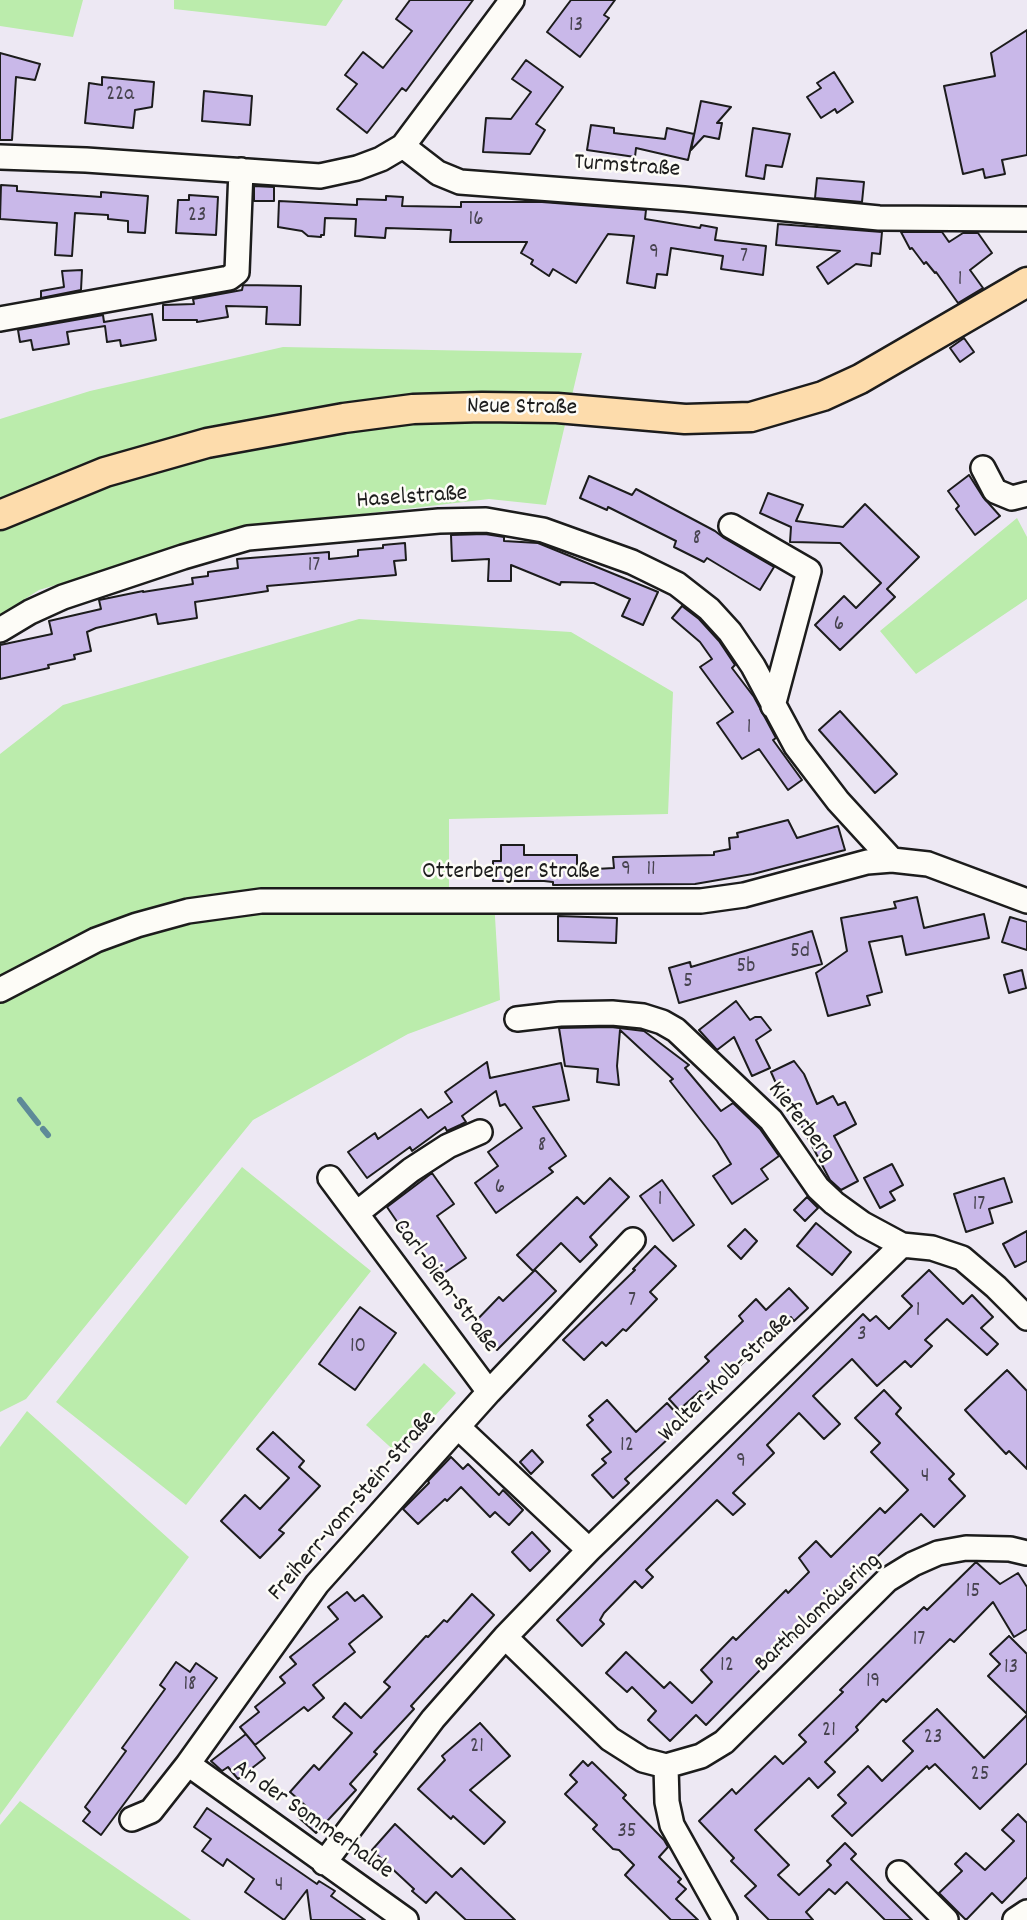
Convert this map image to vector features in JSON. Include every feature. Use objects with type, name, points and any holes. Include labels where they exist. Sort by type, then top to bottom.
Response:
[{"type":"main road","name":"Neue Straße","points":[[0,515],[104,472],[207,443],[344,418],[413,409],[482,407],[557,408],[685,419],[751,417],[823,396],[860,379],[1027,282]]},
{"type":"street","points":[[0,157],[86,160],[320,176],[358,168],[403,146],[512,0]]},
{"type":"street","name":"Turmstraße","points":[[403,146],[438,173],[460,182],[684,199],[880,218],[1027,219]]},
{"type":"street","points":[[0,319],[229,278],[236,272],[241,170]]},
{"type":"street","points":[[983,468],[995,491],[1012,498],[1027,494]]},
{"type":"street","name":"Haselstraße","points":[[0,630],[63,597],[183,556],[248,538],[439,521],[486,520],[543,530],[632,562],[677,584],[709,609],[730,632],[753,666],[796,746],[838,801],[892,860]]},
{"type":"street","points":[[731,526],[808,572],[773,706]]},
{"type":"street","name":"Otterberger Straße","points":[[0,990],[96,940],[137,925],[223,905],[274,901],[701,901],[744,895],[848,866],[892,860],[928,864],[1027,901]]},
{"type":"street","name":"Kieferberg","points":[[517,1019],[559,1014],[612,1013],[643,1016],[676,1030],[771,1120],[818,1188],[863,1224],[902,1245],[932,1248],[962,1258],[1027,1318]]},
{"type":"street","name":"Carl-Diem-Straße","points":[[356,1213],[411,1170],[448,1146],[480,1132]]},
{"type":"street","name":"Carl-Diem-Straße","points":[[330,1178],[489,1392]]},
{"type":"street","name":"Freiherr-vom-Stein-Straße","points":[[132,1819],[151,1811],[188,1764],[317,1584],[489,1392],[633,1240]]},
{"type":"street","name":"Walter-Kolb-Straße","points":[[324,1863],[433,1718],[505,1637],[589,1550],[902,1245]]},
{"type":"street","points":[[458,1427],[589,1550]]},
{"type":"street","name":"Bartholomäusring","points":[[666,1766],[701,1756],[724,1742],[887,1580],[913,1564],[938,1553],[966,1548],[1010,1549],[1027,1553]]},
{"type":"street","points":[[505,1637],[610,1739],[643,1760],[666,1766],[667,1802],[672,1825],[725,1920]]},
{"type":"street","name":"An der Sommerhalde","points":[[188,1764],[407,1920]]},
{"type":"street","points":[[899,1873],[946,1920]]},
{"type":"street","points":[[1015,1920],[1027,1912]]},
{"type":"green space","points":[[0,0],[83,0],[73,37],[0,26]]},
{"type":"green space","points":[[174,0],[343,0],[326,26],[174,9]]},
{"type":"green space","points":[[283,347],[582,353],[546,505],[489,499],[245,528],[39,590],[0,615],[0,419],[90,391]]},
{"type":"green space","points":[[1017,518],[1027,537],[1027,599],[916,674],[880,631]]},
{"type":"green space","points":[[359,619],[571,632],[673,692],[668,814],[449,819],[449,899],[494,900],[500,1000],[408,1034],[253,1120],[26,1399],[0,1412],[0,754],[63,705]]},
{"type":"green space","points":[[242,1167],[371,1271],[186,1505],[56,1402]]},
{"type":"green space","points":[[424,1363],[456,1393],[399,1455],[366,1425]]},
{"type":"green space","points":[[27,1411],[189,1557],[0,1815],[0,1447]]},
{"type":"green space","points":[[20,1801],[191,1920],[0,1920],[0,1825]]},
{"type":"building","points":[[410,0],[473,0],[406,91],[402,88],[367,133],[337,109],[357,84],[345,75],[363,52],[383,68],[412,31],[396,19]]},
{"type":"building","points":[[571,0],[615,0],[604,15],[609,18],[580,57],[547,32]]},
{"type":"building","points":[[1027,30],[1027,155],[1002,160],[1005,174],[985,178],[983,169],[963,174],[944,86],[995,76],[991,53]]},
{"type":"building","points":[[0,53],[40,64],[35,80],[16,77],[12,140],[0,140]]},
{"type":"building","points":[[526,60],[563,87],[536,124],[545,130],[530,154],[483,152],[486,118],[511,119],[531,92],[512,79]]},
{"type":"building","points":[[834,72],[853,102],[837,113],[835,109],[821,118],[807,97],[821,88],[817,83]]},
{"type":"building","points":[[102,77],[154,82],[152,107],[135,110],[133,128],[85,123],[89,83],[102,85]]},
{"type":"building","points":[[204,91],[252,96],[250,125],[202,121]]},
{"type":"building","points":[[701,101],[731,107],[717,123],[722,123],[719,139],[704,136],[691,150]]},
{"type":"building","points":[[591,125],[614,128],[614,133],[665,139],[667,128],[694,134],[688,160],[636,148],[635,157],[587,150]]},
{"type":"building","points":[[753,128],[790,134],[782,167],[766,165],[764,179],[746,176]]},
{"type":"building","points":[[817,178],[864,182],[862,202],[815,198]]},
{"type":"building","points":[[1,185],[17,186],[17,191],[101,197],[101,192],[148,196],[145,233],[128,232],[128,221],[108,219],[108,215],[75,213],[72,256],[55,255],[57,223],[0,219]]},
{"type":"building","points":[[254,186],[274,187],[274,201],[254,201]]},
{"type":"building","points":[[189,195],[218,197],[216,235],[176,233],[178,200],[189,200]]},
{"type":"building","points":[[386,196],[403,197],[402,206],[461,207],[461,202],[542,202],[646,210],[645,219],[700,228],[701,225],[717,228],[715,240],[766,246],[763,275],[721,269],[723,256],[671,248],[667,275],[657,274],[655,288],[627,283],[634,236],[608,234],[576,283],[553,269],[549,276],[531,264],[533,260],[521,253],[527,242],[450,242],[451,230],[386,228],[385,238],[355,236],[356,219],[325,218],[324,235],[321,237],[278,227],[279,201],[357,205],[357,199],[386,200]]},
{"type":"building","points":[[778,224],[882,232],[880,254],[872,253],[871,266],[856,264],[828,284],[817,267],[840,251],[776,245]]},
{"type":"building","points":[[901,232],[942,232],[949,242],[963,233],[978,233],[992,253],[970,270],[983,288],[958,303],[936,272],[910,249]]},
{"type":"building","points":[[82,270],[81,290],[41,298],[41,291],[64,287],[62,271]]},
{"type":"building","points":[[243,285],[301,286],[300,325],[266,324],[267,307],[226,306],[228,317],[197,322],[163,320],[163,305],[194,304],[193,299],[242,290]]},
{"type":"building","points":[[152,314],[156,340],[121,346],[120,340],[107,342],[105,326],[67,332],[69,344],[33,350],[31,340],[20,342],[18,330],[103,315],[104,322]]},
{"type":"building","points":[[964,338],[974,352],[960,362],[950,348]]},
{"type":"building","points":[[969,475],[983,497],[1000,516],[975,535],[956,509],[959,506],[948,491]]},
{"type":"building","points":[[589,476],[632,495],[636,489],[715,531],[774,567],[760,590],[707,558],[704,562],[674,547],[676,541],[608,507],[607,510],[580,498]]},
{"type":"building","points":[[768,493],[803,505],[796,521],[843,527],[865,504],[919,557],[887,589],[895,597],[840,650],[815,625],[844,596],[856,608],[881,583],[840,543],[790,542],[791,527],[760,513]]},
{"type":"building","points":[[485,534],[504,537],[504,541],[538,543],[658,592],[643,625],[622,616],[630,599],[594,583],[561,582],[560,585],[511,565],[511,581],[488,581],[489,559],[452,561],[451,535]]},
{"type":"building","points":[[405,543],[406,560],[394,561],[396,575],[267,586],[268,591],[195,602],[197,618],[158,624],[156,614],[96,628],[87,632],[91,651],[74,655],[75,659],[48,665],[49,668],[0,679],[0,645],[52,634],[49,621],[101,609],[99,600],[193,584],[192,578],[208,576],[208,572],[238,568],[237,559],[329,552],[329,559],[358,556],[358,550]]},
{"type":"building","points":[[682,606],[699,619],[719,641],[735,665],[732,668],[754,697],[776,738],[773,740],[802,780],[788,790],[759,749],[742,759],[717,723],[733,712],[700,667],[712,659],[700,642],[672,618]]},
{"type":"building","points":[[840,711],[897,774],[875,793],[819,730]]},
{"type":"building","points":[[788,820],[797,838],[838,826],[845,850],[753,874],[695,884],[553,885],[553,882],[544,881],[493,881],[493,861],[501,861],[501,845],[524,845],[524,855],[577,855],[577,870],[614,868],[613,857],[714,855],[714,852],[730,849],[729,838],[738,837],[737,833]]},
{"type":"building","points":[[917,897],[924,928],[984,914],[989,938],[906,955],[902,936],[869,942],[882,992],[867,996],[870,1005],[828,1016],[816,973],[847,951],[841,918],[896,908],[894,902]]},
{"type":"building","points":[[558,916],[617,918],[616,943],[558,941]]},
{"type":"building","points":[[1010,917],[1027,922],[1027,950],[1002,942]]},
{"type":"building","points":[[812,931],[822,964],[679,1003],[669,968],[690,962],[691,967]]},
{"type":"building","points":[[1022,970],[1026,988],[1009,993],[1004,975]]},
{"type":"building","points":[[736,1001],[750,1020],[761,1017],[771,1030],[756,1040],[770,1068],[752,1076],[734,1037],[717,1050],[699,1030]]},
{"type":"building","points":[[611,1027],[644,1031],[689,1065],[685,1068],[721,1111],[733,1103],[760,1129],[779,1156],[761,1169],[768,1179],[732,1204],[713,1176],[731,1164],[717,1141],[670,1081],[673,1079],[620,1030],[617,1066],[619,1085],[597,1082],[598,1069],[565,1066],[559,1028]]},
{"type":"building","points":[[794,1061],[804,1074],[817,1104],[833,1096],[838,1105],[845,1102],[856,1124],[834,1136],[858,1181],[841,1190],[830,1180],[790,1104],[786,1106],[771,1072]]},
{"type":"building","points":[[487,1062],[490,1078],[561,1063],[569,1100],[533,1107],[566,1156],[549,1168],[553,1172],[496,1213],[475,1183],[498,1166],[488,1152],[522,1128],[505,1104],[500,1106],[496,1091],[462,1116],[466,1122],[447,1131],[445,1127],[412,1151],[410,1147],[367,1178],[348,1152],[375,1133],[378,1139],[421,1109],[428,1118],[452,1102],[445,1092]]},
{"type":"building","points":[[892,1164],[903,1185],[890,1192],[895,1200],[880,1208],[864,1178]]},
{"type":"building","points":[[432,1173],[454,1204],[437,1216],[466,1258],[440,1276],[387,1207]]},
{"type":"building","points":[[610,1178],[629,1197],[590,1237],[597,1245],[580,1262],[561,1243],[533,1271],[517,1255],[577,1197],[584,1204]]},
{"type":"building","points":[[1004,1178],[1012,1202],[989,1209],[993,1223],[966,1232],[954,1194]]},
{"type":"building","points":[[662,1180],[694,1225],[673,1241],[640,1196]]},
{"type":"building","points":[[807,1197],[818,1208],[805,1221],[794,1210]]},
{"type":"building","points":[[816,1223],[851,1252],[832,1275],[797,1246]]},
{"type":"building","points":[[745,1229],[757,1241],[741,1259],[728,1246]]},
{"type":"building","points":[[1027,1231],[1027,1261],[1015,1267],[1003,1244]]},
{"type":"building","points":[[655,1246],[676,1266],[650,1292],[657,1299],[626,1331],[623,1329],[606,1346],[602,1342],[584,1360],[563,1340],[635,1270],[633,1269]]},
{"type":"building","points":[[535,1270],[556,1291],[497,1350],[472,1325],[499,1297],[503,1301]]},
{"type":"building","points":[[929,1270],[963,1304],[972,1295],[993,1317],[981,1328],[998,1344],[987,1355],[947,1319],[925,1340],[932,1346],[911,1367],[905,1361],[877,1386],[852,1359],[813,1396],[840,1424],[824,1439],[799,1413],[767,1445],[774,1453],[733,1493],[745,1504],[733,1515],[717,1500],[646,1570],[653,1577],[642,1588],[635,1581],[604,1613],[600,1620],[604,1624],[582,1646],[557,1620],[863,1314],[870,1321],[876,1316],[889,1329],[912,1306],[902,1296]]},
{"type":"building","points":[[789,1288],[808,1308],[794,1321],[791,1317],[708,1399],[700,1391],[679,1410],[669,1399],[709,1361],[705,1357],[743,1321],[739,1316],[756,1299],[766,1310]]},
{"type":"building","points":[[360,1307],[396,1333],[355,1390],[319,1364]]},
{"type":"building","points":[[1007,1370],[1027,1391],[1027,1469],[1009,1451],[1006,1454],[965,1410]]},
{"type":"building","points":[[884,1390],[901,1408],[896,1414],[954,1474],[949,1479],[965,1496],[934,1527],[921,1514],[874,1560],[871,1557],[706,1725],[696,1715],[670,1741],[648,1720],[656,1711],[632,1687],[627,1692],[606,1673],[626,1652],[664,1688],[670,1682],[692,1703],[712,1682],[701,1670],[733,1637],[736,1640],[786,1590],[788,1593],[809,1572],[799,1558],[816,1541],[831,1557],[880,1508],[885,1513],[908,1490],[871,1452],[880,1443],[855,1418]]},
{"type":"building","points":[[607,1400],[636,1432],[667,1403],[685,1423],[625,1479],[629,1483],[613,1498],[592,1475],[606,1463],[602,1459],[611,1452],[587,1425],[593,1420],[589,1416]]},
{"type":"building","points":[[273,1432],[304,1461],[299,1467],[320,1486],[279,1530],[284,1533],[260,1558],[221,1521],[245,1495],[260,1509],[289,1478],[257,1449]]},
{"type":"building","points":[[532,1450],[543,1462],[531,1474],[520,1462]]},
{"type":"building","points":[[451,1457],[463,1469],[468,1464],[499,1495],[503,1490],[523,1510],[509,1525],[495,1512],[490,1517],[461,1487],[418,1524],[403,1509]]},
{"type":"building","points":[[532,1532],[550,1551],[530,1571],[512,1552]]},
{"type":"building","points":[[976,1562],[1000,1584],[1018,1573],[1027,1587],[1027,1629],[1014,1637],[993,1602],[954,1642],[950,1639],[886,1702],[883,1699],[856,1727],[858,1730],[825,1762],[835,1772],[818,1788],[809,1778],[755,1830],[789,1865],[778,1875],[799,1895],[831,1865],[827,1861],[845,1843],[856,1854],[851,1859],[912,1920],[885,1920],[847,1882],[835,1894],[829,1889],[806,1912],[813,1920],[769,1920],[745,1896],[756,1886],[731,1861],[734,1858],[699,1821],[732,1789],[736,1794],[775,1756],[783,1764],[806,1742],[799,1735],[843,1692],[840,1690],[924,1607],[927,1610]]},
{"type":"building","points":[[347,1592],[355,1601],[363,1595],[382,1617],[349,1644],[355,1652],[313,1685],[324,1698],[308,1711],[304,1707],[255,1745],[240,1727],[259,1712],[255,1707],[285,1683],[280,1677],[296,1664],[290,1657],[338,1619],[328,1607]]},
{"type":"building","points":[[472,1594],[494,1615],[411,1706],[414,1709],[374,1752],[377,1754],[350,1784],[356,1790],[316,1833],[298,1817],[307,1807],[290,1792],[314,1765],[319,1770],[352,1733],[333,1717],[345,1703],[361,1718],[390,1687],[384,1682],[426,1636],[444,1620],[447,1622]]},
{"type":"building","points":[[1009,1636],[1027,1654],[1027,1714],[988,1676],[1000,1664],[990,1654]]},
{"type":"building","points":[[176,1662],[190,1672],[196,1663],[217,1678],[101,1835],[83,1821],[90,1812],[85,1807],[126,1751],[122,1748],[165,1689],[160,1685]]},
{"type":"building","points":[[937,1709],[984,1758],[1027,1715],[1027,1763],[980,1809],[935,1764],[929,1769],[927,1766],[852,1836],[832,1816],[846,1803],[838,1795],[868,1766],[882,1781],[913,1751],[903,1741]]},
{"type":"building","points":[[480,1723],[510,1756],[470,1790],[505,1822],[484,1844],[418,1789],[445,1760],[442,1756]]},
{"type":"building","points":[[246,1734],[265,1758],[238,1779],[228,1767],[222,1771],[211,1761]]},
{"type":"building","points":[[583,1761],[588,1766],[592,1762],[626,1795],[623,1798],[664,1840],[668,1847],[659,1857],[681,1879],[678,1882],[686,1889],[676,1899],[698,1920],[671,1920],[625,1875],[634,1865],[593,1829],[597,1825],[565,1794],[577,1782],[570,1775]]},
{"type":"building","points":[[207,1808],[317,1884],[319,1881],[335,1891],[331,1896],[365,1920],[311,1920],[307,1890],[284,1920],[245,1892],[254,1879],[227,1859],[223,1866],[202,1851],[211,1839],[194,1827]]},
{"type":"building","points":[[1018,1814],[1027,1823],[1027,1877],[1002,1903],[992,1893],[966,1920],[939,1893],[962,1871],[955,1864],[966,1853],[985,1870],[1014,1841],[1002,1830]]},
{"type":"building","points":[[395,1824],[452,1877],[461,1868],[515,1920],[466,1920],[436,1892],[426,1903],[372,1850]]},
{"type":"waterway","points":[[20,1100],[38,1123]]},
{"type":"waterway","points":[[43,1129],[48,1135]]}]
